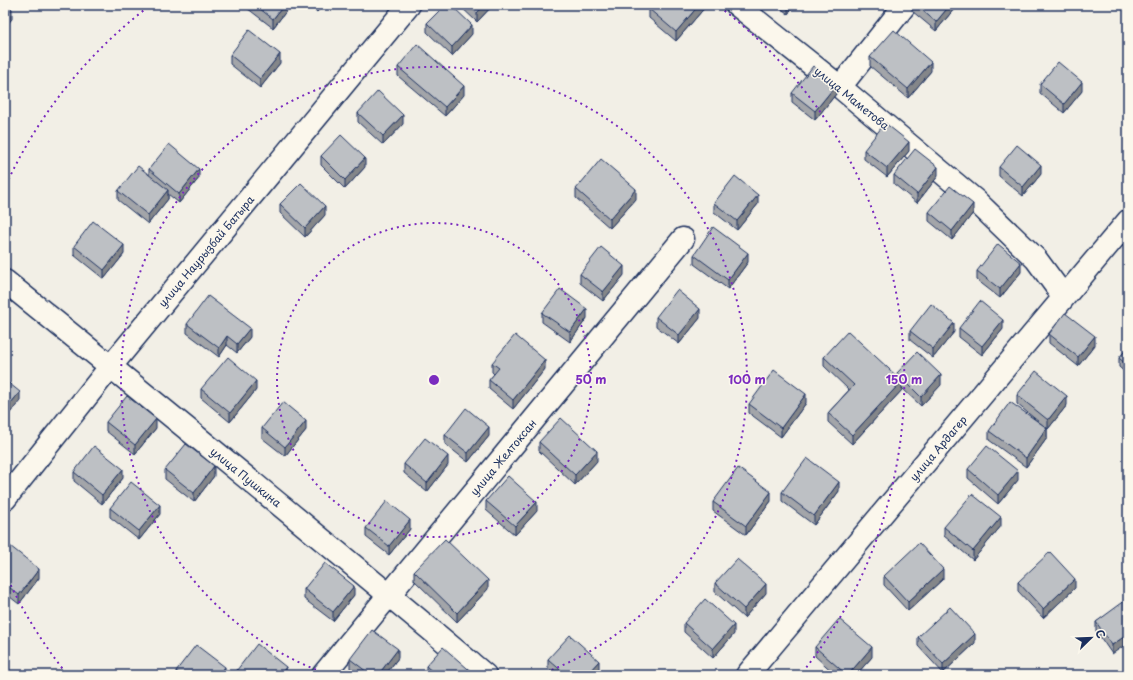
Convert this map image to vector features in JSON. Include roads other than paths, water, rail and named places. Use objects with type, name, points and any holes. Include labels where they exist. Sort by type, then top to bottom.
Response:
[{"type":"street","name":"улица Наурызбай Батыра","points":[[5,499],[111,366],[409,5]]},
{"type":"street","name":"улица Маметова","points":[[737,5],[840,87],[976,201],[1036,259],[1064,298]]},
{"type":"street","points":[[840,87],[905,5]]},
{"type":"street","name":"улица Ардагер","points":[[747,675],[1128,221]]},
{"type":"street","name":"улица Желтоксан","points":[[323,675],[683,239]]},
{"type":"street","name":"улица Пушкина","points":[[5,281],[390,595],[485,675]]}]
